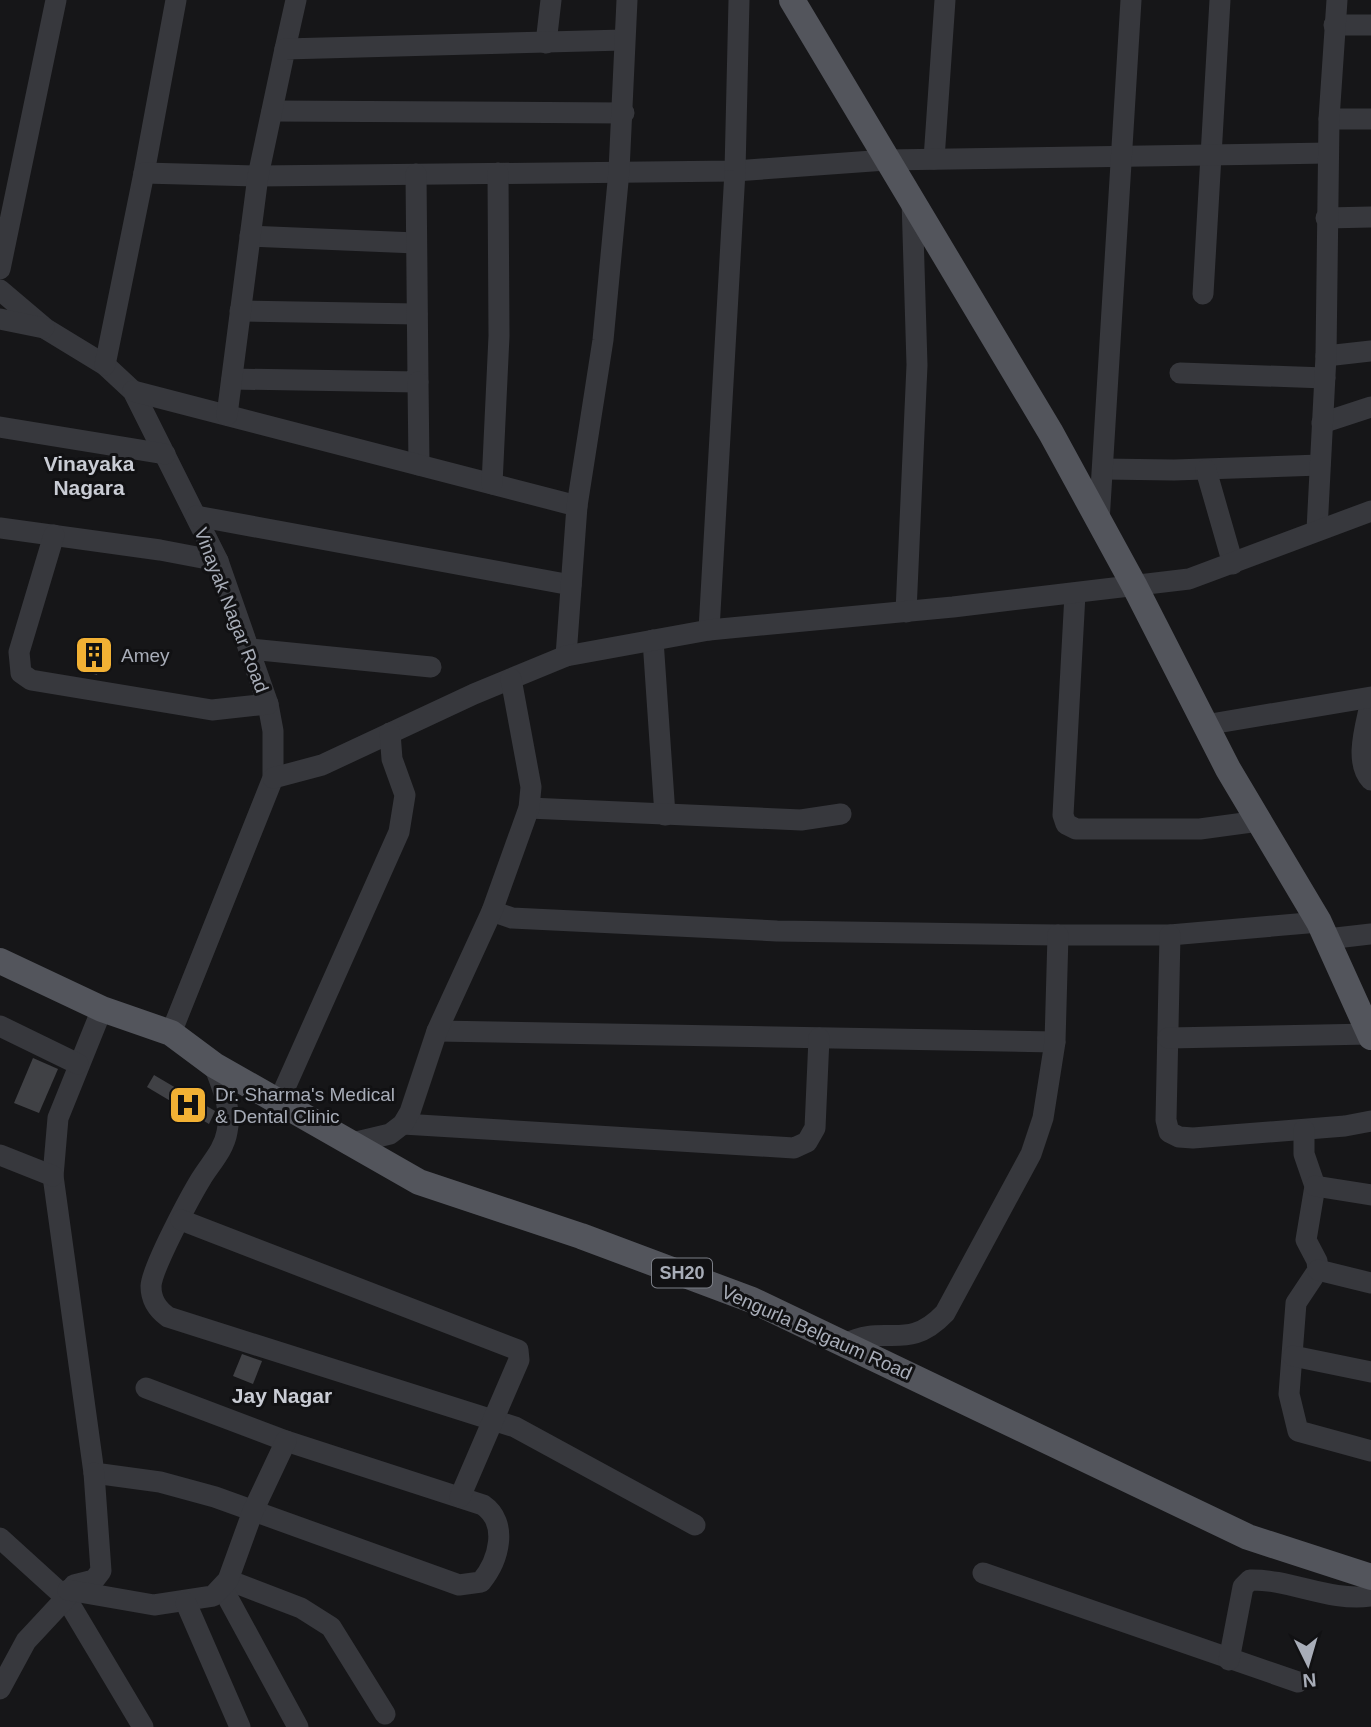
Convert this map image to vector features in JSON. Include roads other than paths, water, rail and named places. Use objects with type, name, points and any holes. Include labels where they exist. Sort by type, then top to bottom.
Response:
[{"type":"main road","points":[[792,0],[886,160],[912,198],[1099,522],[1205,725],[1323,930],[1370,1035]]},
{"type":"main road","name":"Vengurla Belgaum Road","points":[[0,961],[102,1009],[171,1033],[214,1065],[419,1182],[752,1300],[1248,1537],[1371,1577]]},
{"type":"street","points":[[0,268],[56,0]]},
{"type":"street","points":[[105,365],[176,0]]},
{"type":"street","points":[[227,415],[258,176],[296,0]]},
{"type":"street","points":[[547,43],[551,0]]},
{"type":"street","points":[[566,656],[578,506],[603,340],[619,172],[624,113],[627,0]]},
{"type":"street","points":[[709,630],[735,171],[739,0]]},
{"type":"street","points":[[934,159],[944,0]]},
{"type":"street","points":[[1099,522],[1131,0]]},
{"type":"street","points":[[1203,294],[1220,0]]},
{"type":"street","points":[[1317,530],[1325,378],[1329,119],[1337,0]]},
{"type":"street","points":[[1334,25],[1371,25]]},
{"type":"street","points":[[285,49],[624,40]]},
{"type":"street","points":[[272,111],[624,113]]},
{"type":"street","points":[[1329,119],[1371,120]]},
{"type":"street","points":[[144,173],[258,176],[735,171],[886,160],[1328,153]]},
{"type":"street","points":[[492,484],[499,336],[498,173]]},
{"type":"street","points":[[416,174],[419,465]]},
{"type":"street","points":[[906,612],[917,365],[912,198]]},
{"type":"street","points":[[1326,218],[1371,217]]},
{"type":"street","points":[[250,236],[416,243]]},
{"type":"street","name":"Vinayak Nagar Road","points":[[0,290],[46,328],[105,365],[133,391],[218,561],[268,704],[274,745],[273,778],[171,1033]]},
{"type":"street","points":[[240,311],[416,314]]},
{"type":"street","points":[[0,319],[46,328]]},
{"type":"street","points":[[1325,356],[1371,351]]},
{"type":"street","points":[[1180,373],[1325,378]]},
{"type":"street","points":[[232,379],[418,382]]},
{"type":"street","points":[[133,391],[578,506]]},
{"type":"street","points":[[1322,423],[1371,407]]},
{"type":"street","points":[[0,427],[165,454]]},
{"type":"street","points":[[1102,469],[1206,470],[1320,465]]},
{"type":"street","points":[[1206,470],[1233,564]]},
{"type":"street","points":[[273,778],[322,765],[566,656],[709,630],[906,612],[1189,579],[1371,511]]},
{"type":"street","points":[[196,516],[571,585]]},
{"type":"street","points":[[0,528],[218,561]]},
{"type":"street","points":[[54,535],[19,652],[20,673],[31,680],[212,710],[268,704]]},
{"type":"street","points":[[1075,594],[1063,815],[1066,824],[1076,829],[1200,829],[1259,821]]},
{"type":"street","points":[[653,640],[665,815]]},
{"type":"street","points":[[250,649],[431,667]]},
{"type":"street","points":[[348,1143],[390,1134],[402,1124],[410,1112],[438,1031],[492,911],[529,808],[531,788],[511,679]]},
{"type":"street","points":[[1205,725],[1371,698],[1362,753],[1366,774],[1371,780]]},
{"type":"street","points":[[279,1101],[399,832],[405,795],[392,759],[390,733]]},
{"type":"street","points":[[529,808],[800,820],[841,814]]},
{"type":"street","points":[[492,911],[512,918],[763,930],[1058,935],[1170,935],[1323,930],[1371,933]]},
{"type":"street","points":[[845,1344],[859,1336],[919,1334],[930,1329],[945,1313],[1031,1154],[1043,1118],[1055,1042],[1058,935]]},
{"type":"street","points":[[1170,935],[1166,1120],[1169,1132],[1179,1137],[1193,1138],[1371,1121]]},
{"type":"street","points":[[0,1689],[26,1641],[74,1585],[94,1580],[101,1571],[94,1473],[54,1176],[58,1118],[102,1009]]},
{"type":"street","points":[[0,1026],[78,1065]]},
{"type":"street","points":[[438,1031],[1055,1042]]},
{"type":"street","points":[[1168,1038],[1370,1035]]},
{"type":"street","points":[[402,1124],[794,1148],[807,1142],[815,1128],[819,1038]]},
{"type":"street","points":[[214,1065],[229,1112],[227,1132],[223,1146],[200,1182],[154,1271],[152,1298],[158,1310],[169,1317],[492,1419],[537,1436],[695,1525]]},
{"type":"street","points":[[1304,1129],[1304,1154],[1315,1186],[1306,1240],[1318,1270]]},
{"type":"street","points":[[0,1155],[54,1176]]},
{"type":"street","points":[[1315,1186],[1371,1195]]},
{"type":"street","points":[[181,1220],[514,1347],[520,1355],[519,1360],[460,1497]]},
{"type":"street","points":[[1318,1270],[1371,1283]]},
{"type":"street","points":[[1318,1270],[1296,1303],[1290,1406],[1298,1431],[1371,1451]]},
{"type":"street","points":[[1293,1356],[1371,1372]]},
{"type":"street","points":[[94,1473],[160,1482],[215,1497],[469,1586],[481,1582],[488,1573],[498,1542],[500,1525],[495,1513],[483,1504],[286,1441],[146,1388]]},
{"type":"street","points":[[67,1594],[154,1605],[186,1603],[213,1597],[226,1585],[253,1511],[286,1441]]},
{"type":"street","points":[[0,1538],[67,1594],[143,1727]]},
{"type":"street","points":[[983,1573],[1298,1682]]},
{"type":"street","points":[[1229,1660],[1243,1587],[1250,1580],[1264,1580],[1336,1596],[1371,1596]]},
{"type":"street","points":[[226,1585],[301,1608],[331,1627],[386,1714]]},
{"type":"street","points":[[226,1585],[298,1727]]},
{"type":"street","points":[[186,1603],[240,1727]]},
{"type":"place","name":"Amey","points":[[94,655]]},
{"type":"place","name":"Dr. Sharma's Medical & Dental Clinic","points":[[188,1105]]},
{"type":"district","name":"Vinayaka Nagara","points":[[89,476]]},
{"type":"district","name":"Jay Nagar","points":[[282,1396]]}]
